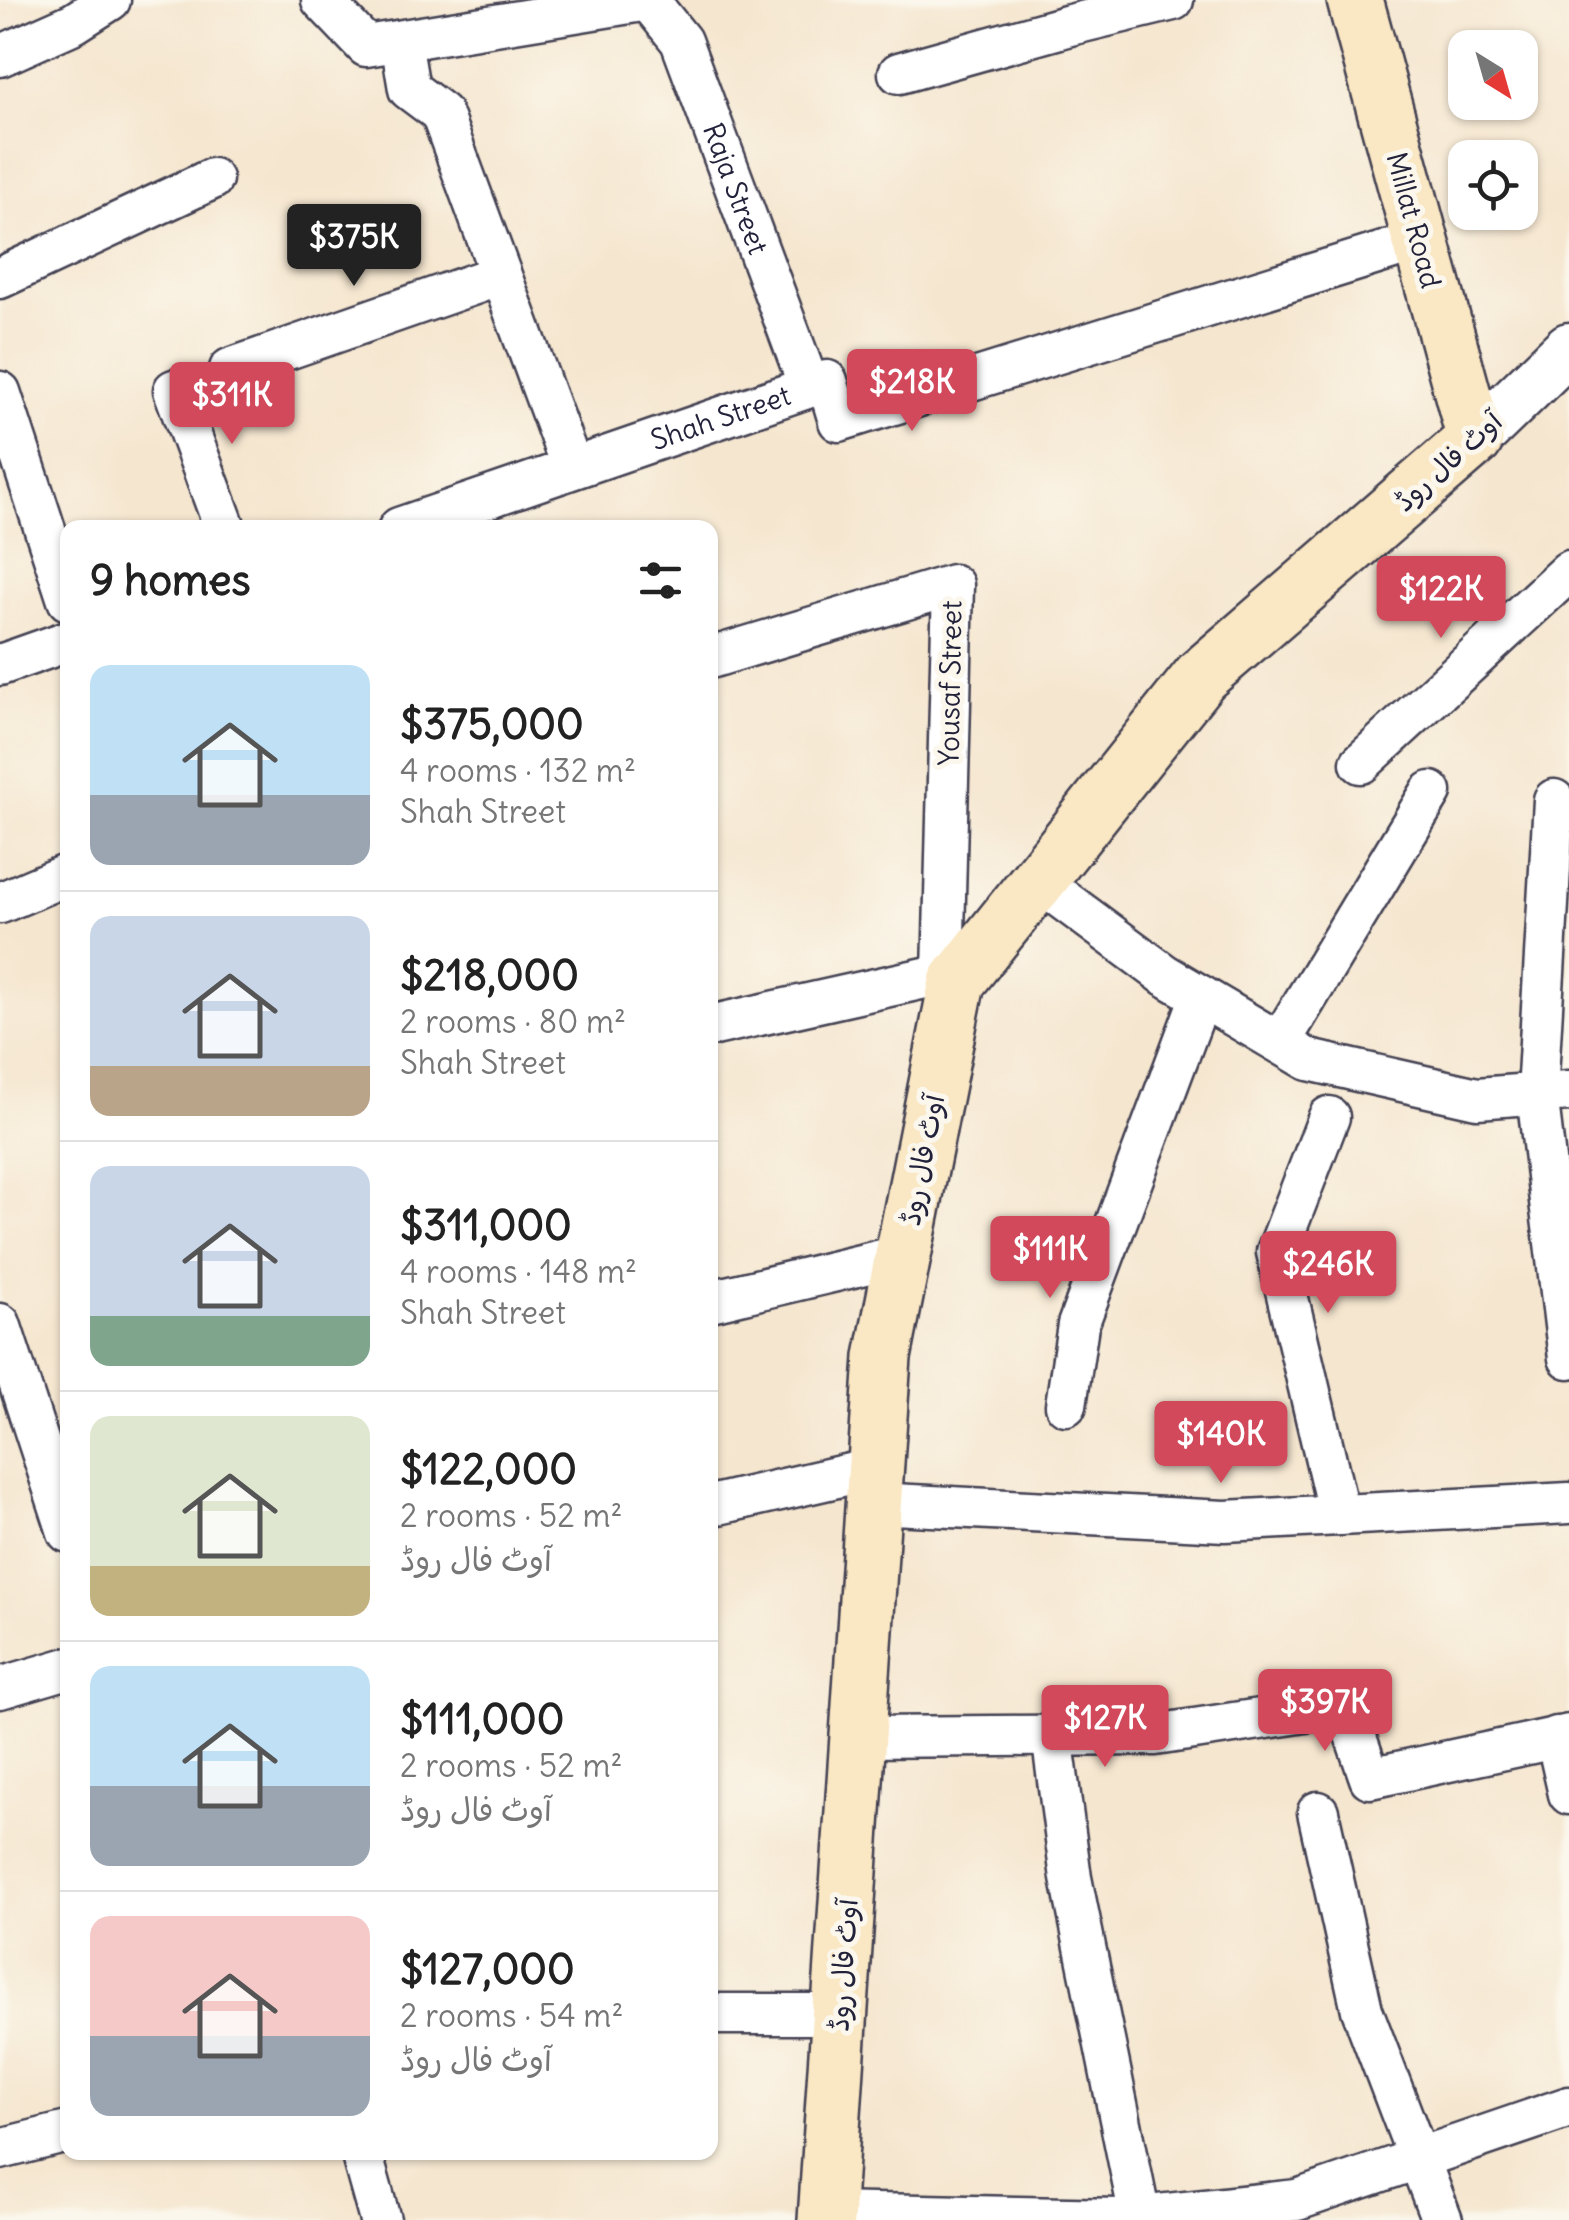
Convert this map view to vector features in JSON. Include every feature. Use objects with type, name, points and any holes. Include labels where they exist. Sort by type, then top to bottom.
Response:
[{"type":"main road","name":"Millat Road","points":[[1355,0],[1475,439]]},
{"type":"main road","name":"آوٹ فال روڈ","points":[[826,2217],[884,1356],[950,978],[1038,881],[1201,676],[1475,439]]},
{"type":"street","points":[[0,56],[74,24],[110,0]]},
{"type":"street","points":[[322,0],[366,46],[648,0]]},
{"type":"street","name":"Raja Street","points":[[648,0],[681,41],[809,386]]},
{"type":"street","points":[[899,74],[1066,12],[1173,0]]},
{"type":"street","points":[[401,41],[410,89],[440,113],[572,468]]},
{"type":"street","points":[[0,278],[212,178]]},
{"type":"street","name":"Shah Street","points":[[422,520],[809,386],[827,381],[838,420],[1420,241]]},
{"type":"street","points":[[230,369],[500,275]]},
{"type":"street","name":"آوٹ فال روڈ","points":[[1475,439],[1569,348]]},
{"type":"street","points":[[1475,439],[1569,378]]},
{"type":"street","points":[[174,390],[222,520]]},
{"type":"street","points":[[0,392],[60,576]]},
{"type":"street","points":[[1361,763],[1569,571]]},
{"type":"street","name":"Yousaf Street","points":[[718,656],[952,585],[950,978]]},
{"type":"street","points":[[0,665],[60,645]]},
{"type":"street","points":[[1280,1042],[1431,792]]},
{"type":"street","points":[[1554,800],[1553,1093],[1569,1358]]},
{"type":"street","points":[[0,903],[60,877]]},
{"type":"street","points":[[1038,881],[1165,975],[1310,1060],[1477,1098],[1553,1093]]},
{"type":"street","points":[[718,1024],[950,978]]},
{"type":"street","points":[[1066,1405],[1078,1326],[1200,996]]},
{"type":"street","points":[[1329,1117],[1277,1252],[1338,1515]]},
{"type":"street","points":[[718,1299],[903,1255]]},
{"type":"street","points":[[0,1324],[55,1455],[60,1485]]},
{"type":"street","points":[[718,1505],[875,1486],[1225,1521],[1569,1503]]},
{"type":"street","points":[[0,1688],[60,1670]]},
{"type":"street","points":[[858,1737],[1155,1735],[1345,1706],[1370,1778],[1563,1736],[1569,1794]]},
{"type":"street","points":[[1052,1735],[1071,1878],[1159,2217]]},
{"type":"street","points":[[1318,1812],[1362,2010],[1442,2220]]},
{"type":"street","points":[[718,2014],[840,2014]]},
{"type":"street","points":[[826,2217],[1159,2217],[1297,2200],[1569,2107]]},
{"type":"street","points":[[0,2148],[60,2134]]},
{"type":"street","points":[[363,2160],[380,2220]]}]
